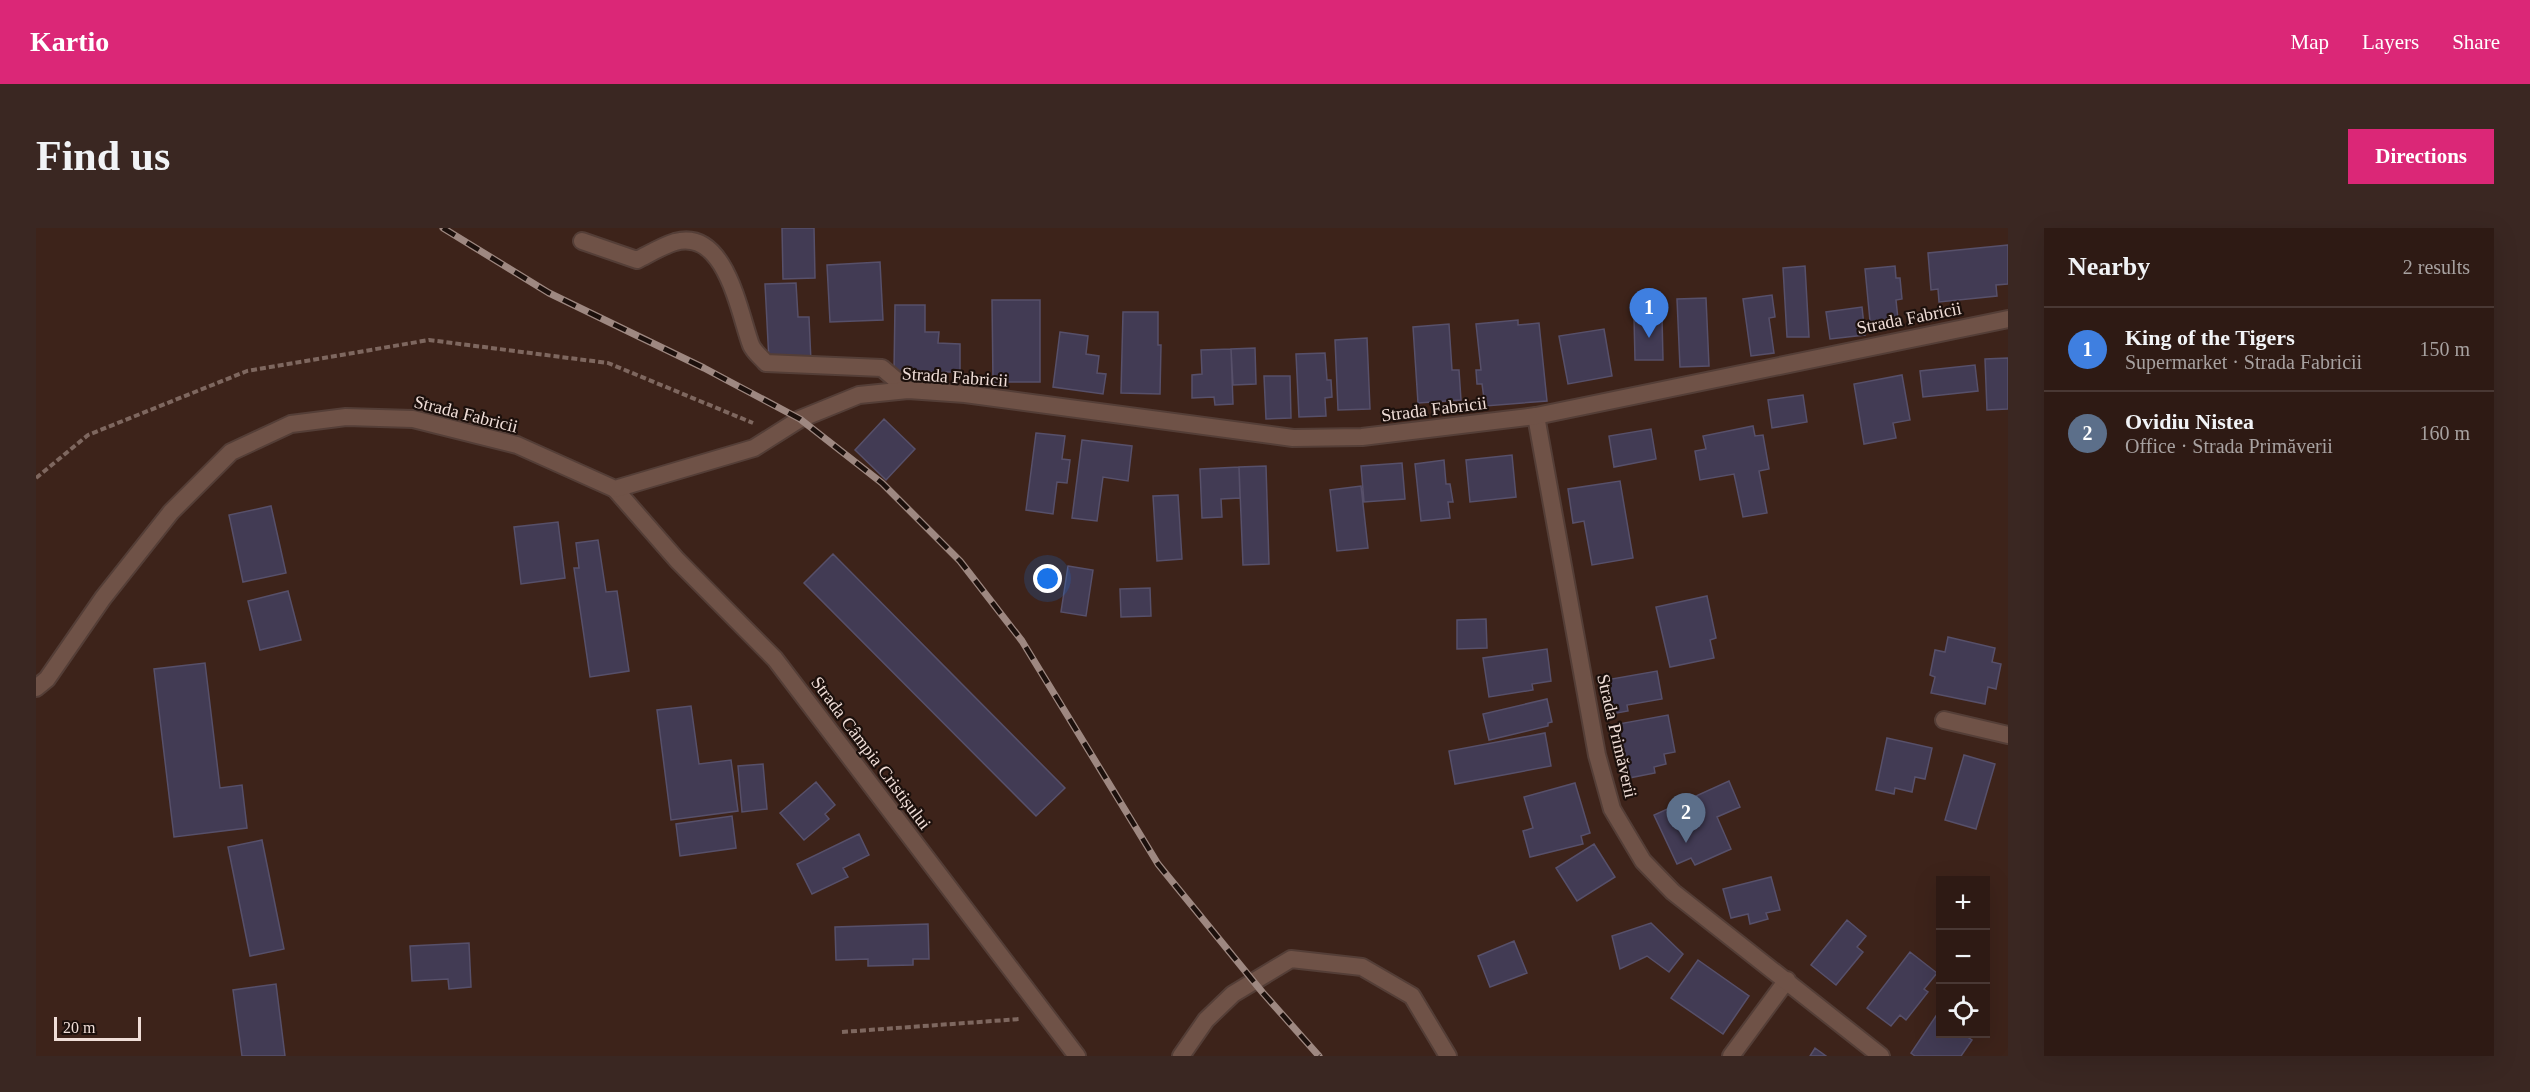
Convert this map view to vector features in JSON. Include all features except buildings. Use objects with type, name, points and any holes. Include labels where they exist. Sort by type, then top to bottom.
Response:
[{"type":"street","points":[[582,241],[637,260],[676,241],[696,240],[713,250],[733,286],[752,348],[766,363],[882,368],[908,390]]},
{"type":"street","name":"Strada Fabricii","points":[[36,688],[47,679],[103,598],[171,512],[231,452],[291,424],[346,417],[413,418],[518,445],[615,489],[754,448],[800,418],[859,395],[908,390],[965,394],[1293,438],[1362,437],[1536,416],[2008,319]]},
{"type":"street","name":"Strada Primăverii","points":[[1536,416],[1597,755],[1612,809],[1643,861],[1672,892],[1881,1056]]},
{"type":"street","name":"Strada Câmpia Cristișului","points":[[615,489],[677,560],[775,659],[1077,1056]]},
{"type":"street","points":[[1944,720],[2008,735]]},
{"type":"street","points":[[1181,1056],[1206,1020],[1233,994],[1291,959],[1362,967],[1412,996],[1448,1056]]},
{"type":"street","points":[[1731,1056],[1787,980]]},
{"type":"path","points":[[36,478],[88,435],[247,371],[429,340],[609,363],[777,433]]},
{"type":"path","points":[[842,1032],[1047,1017]]},
{"type":"railway","points":[[443,228],[549,293],[704,368],[800,419],[882,483],[960,561],[1022,641],[1158,864],[1263,993],[1319,1056]]},
{"type":"place","name":"King of the Tigers","points":[[1649,338]]},
{"type":"place","name":"Ovidiu Nistea","points":[[1686,843]]}]
